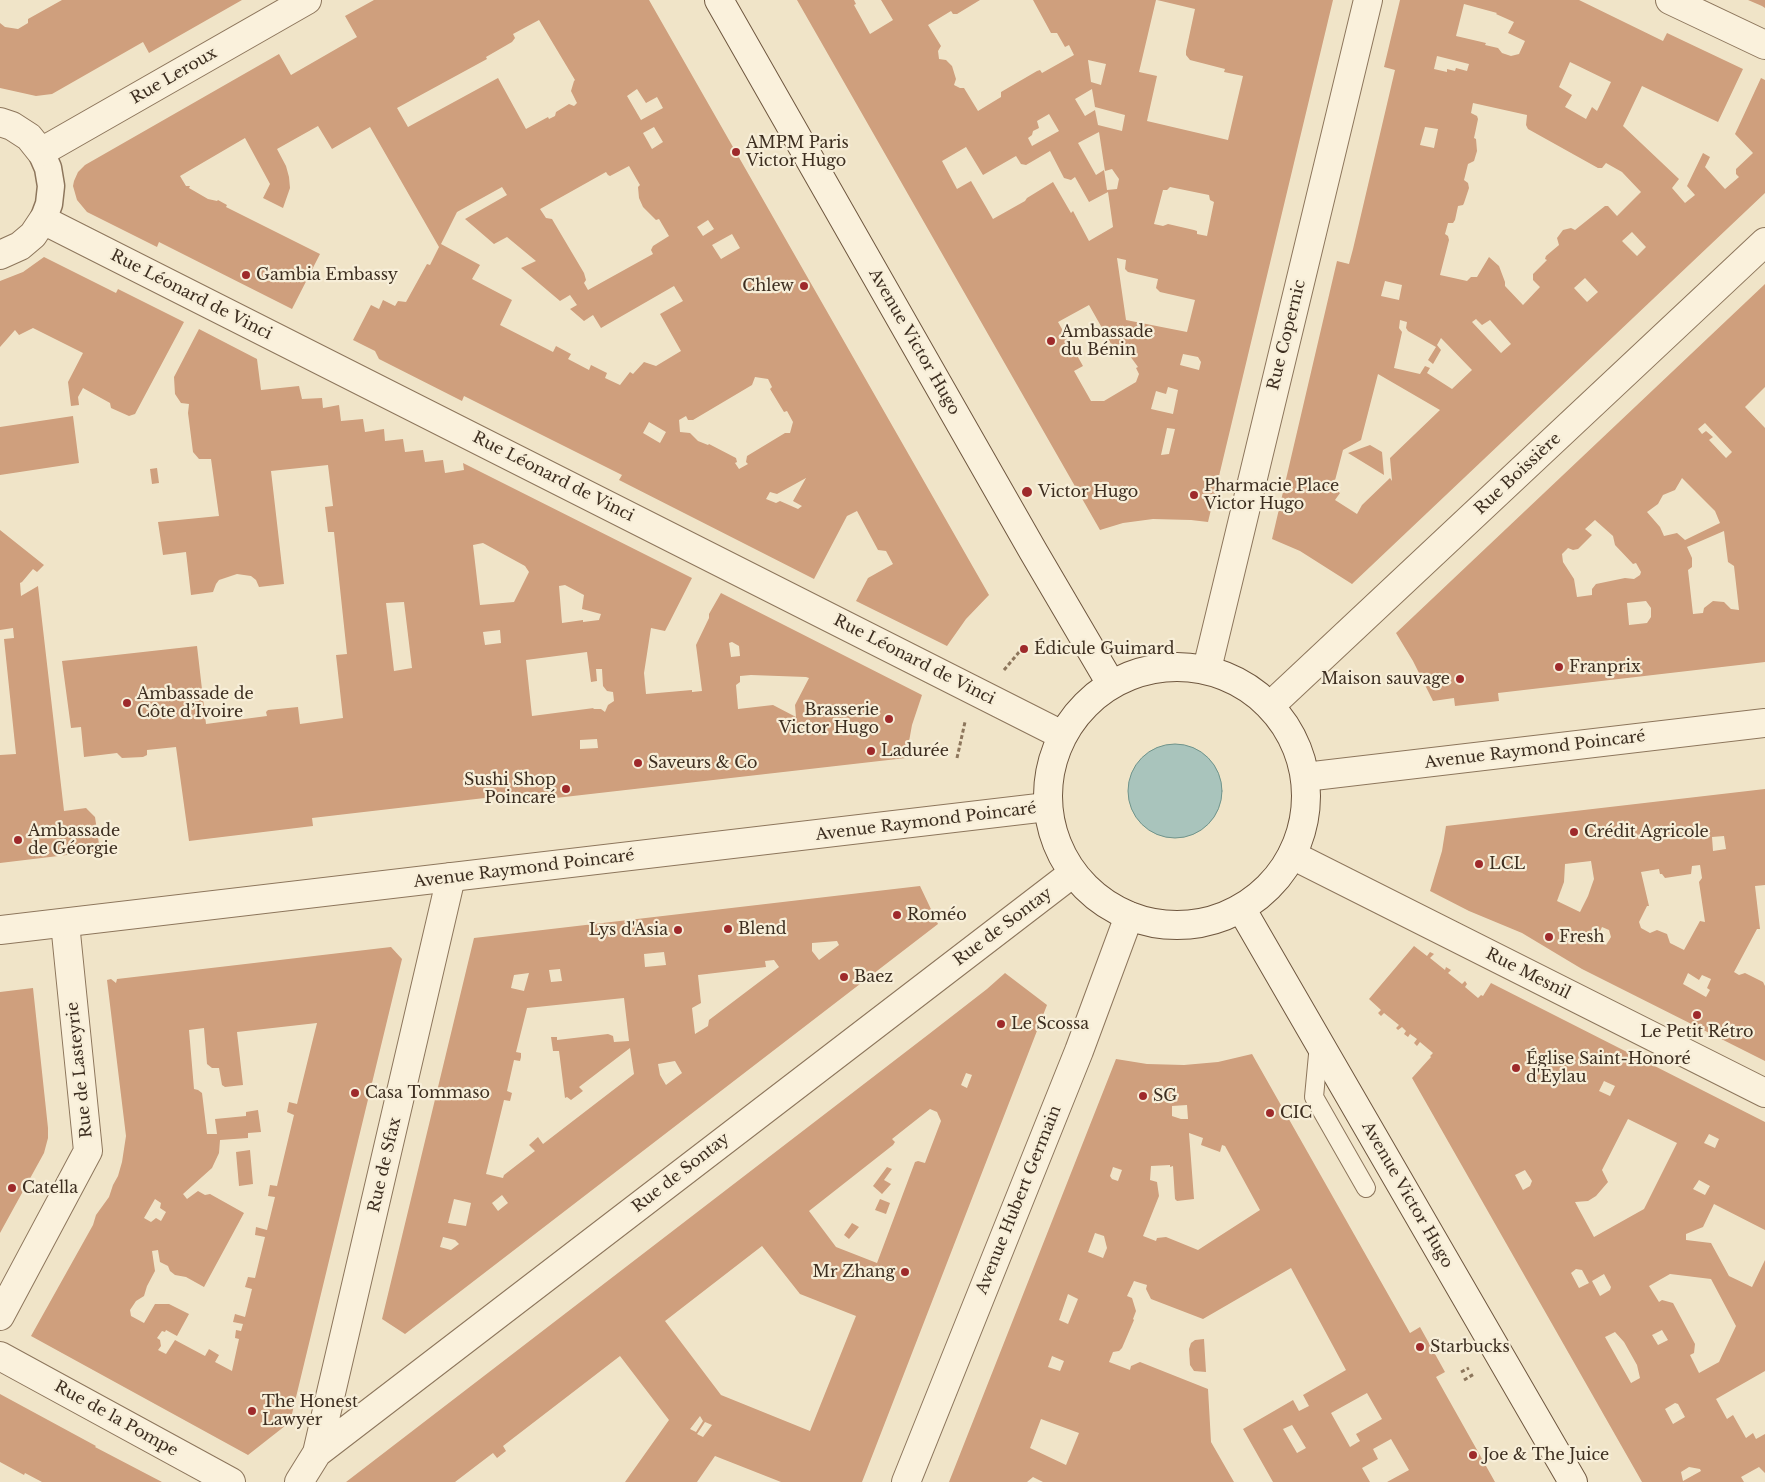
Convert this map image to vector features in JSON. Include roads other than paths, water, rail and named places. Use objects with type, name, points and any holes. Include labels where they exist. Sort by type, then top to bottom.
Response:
[{"type":"street","name":"Rue Leroux","points":[[40,152],[307,0]]},
{"type":"street","name":"Avenue Victor Hugo","points":[[719,0],[1111,684]]},
{"type":"street","name":"Rue Copernic","points":[[1207,669],[1368,0]]},
{"type":"street","points":[[1670,0],[1765,45]]},
{"type":"street","points":[[0,122],[12,126],[29,137],[40,152],[48,168],[51,186],[49,204],[43,220],[33,234],[20,246],[0,255]]},
{"type":"street","name":"Rue Léonard de Vinci","points":[[43,220],[1062,734]]},
{"type":"street","name":"Rue Boissière","points":[[1270,706],[1765,242]]},
{"type":"street","points":[[1180,666],[1207,669],[1241,683],[1270,706],[1292,737],[1305,777],[1304,818],[1292,855],[1269,886],[1241,908],[1217,919],[1189,925],[1158,924],[1129,916],[1096,897],[1073,873],[1057,846],[1047,807],[1050,768],[1062,734],[1084,705],[1111,684],[1130,674],[1155,668],[1180,666]]},
{"type":"street","name":"Avenue Raymond Poincaré","points":[[1305,777],[1765,724]]},
{"type":"street","name":"Avenue Raymond Poincaré","points":[[0,930],[1047,807]]},
{"type":"street","name":"Rue Mesnil","points":[[1292,855],[1765,1093]]},
{"type":"street","name":"Rue de Sontay","points":[[299,1482],[317,1453],[1073,873]]},
{"type":"street","name":"Rue de Sfax","points":[[317,1453],[451,877]]},
{"type":"street","name":"Avenue Victor Hugo","points":[[1241,908],[1573,1482]]},
{"type":"street","name":"Avenue Hubert Germain","points":[[906,1482],[1079,1051],[1129,916]]},
{"type":"street","name":"Rue de Lasteyrie","points":[[0,1316],[88,1151],[65,923]]},
{"type":"street","name":"Rue de la Pompe","points":[[0,1356],[232,1482]]},
{"type":"lane","points":[[1319,1044],[1314,1097],[1366,1188]]},
{"type":"water","points":[[1175,744],[1193,748],[1208,758],[1218,773],[1222,791],[1218,809],[1208,824],[1193,834],[1175,838],[1157,834],[1142,824],[1132,809],[1128,791],[1132,773],[1142,758],[1157,748]]},
{"type":"place","name":"AMPM Paris Victor Hugo","points":[[736,152]]},
{"type":"place","name":"Gambia Embassy","points":[[246,275]]},
{"type":"place","name":"Chlew","points":[[804,286]]},
{"type":"place","name":"Ambassade du Bénin","points":[[1051,341]]},
{"type":"place","name":"Victor Hugo","points":[[1027,492]]},
{"type":"place","name":"Pharmacie Place Victor Hugo","points":[[1194,495]]},
{"type":"place","name":"Édicule Guimard","points":[[1024,649]]},
{"type":"place","name":"Franprix","points":[[1559,667]]},
{"type":"place","name":"Maison sauvage","points":[[1460,679]]},
{"type":"place","name":"Ambassade de Côte d’Ivoire","points":[[127,703]]},
{"type":"place","name":"Brasserie Victor Hugo","points":[[889,719]]},
{"type":"place","name":"Ladurée","points":[[871,751]]},
{"type":"place","name":"Saveurs & Co","points":[[638,763]]},
{"type":"place","name":"Sushi Shop Poincaré","points":[[566,789]]},
{"type":"place","name":"Crédit Agricole","points":[[1574,832]]},
{"type":"place","name":"Ambassade de Géorgie","points":[[18,840]]},
{"type":"place","name":"LCL","points":[[1479,864]]},
{"type":"place","name":"Roméo","points":[[897,915]]},
{"type":"place","name":"Blend","points":[[728,929]]},
{"type":"place","name":"Lys d'Asia","points":[[678,930]]},
{"type":"place","name":"Fresh","points":[[1549,937]]},
{"type":"place","name":"Baez","points":[[844,977]]},
{"type":"place","name":"Le Petit Rétro","points":[[1697,1015]]},
{"type":"place","name":"Le Scossa","points":[[1001,1024]]},
{"type":"place","name":"Église Saint-Honoré d'Eylau","points":[[1516,1068]]},
{"type":"place","name":"Casa Tommaso","points":[[355,1093]]},
{"type":"place","name":"SG","points":[[1143,1096]]},
{"type":"place","name":"CIC","points":[[1270,1113]]},
{"type":"place","name":"Catella","points":[[12,1188]]},
{"type":"place","name":"Mr Zhang","points":[[905,1272]]},
{"type":"place","name":"Starbucks","points":[[1420,1347]]},
{"type":"place","name":"The Honest Lawyer","points":[[252,1411]]},
{"type":"place","name":"Joe & The Juice","points":[[1473,1455]]}]
